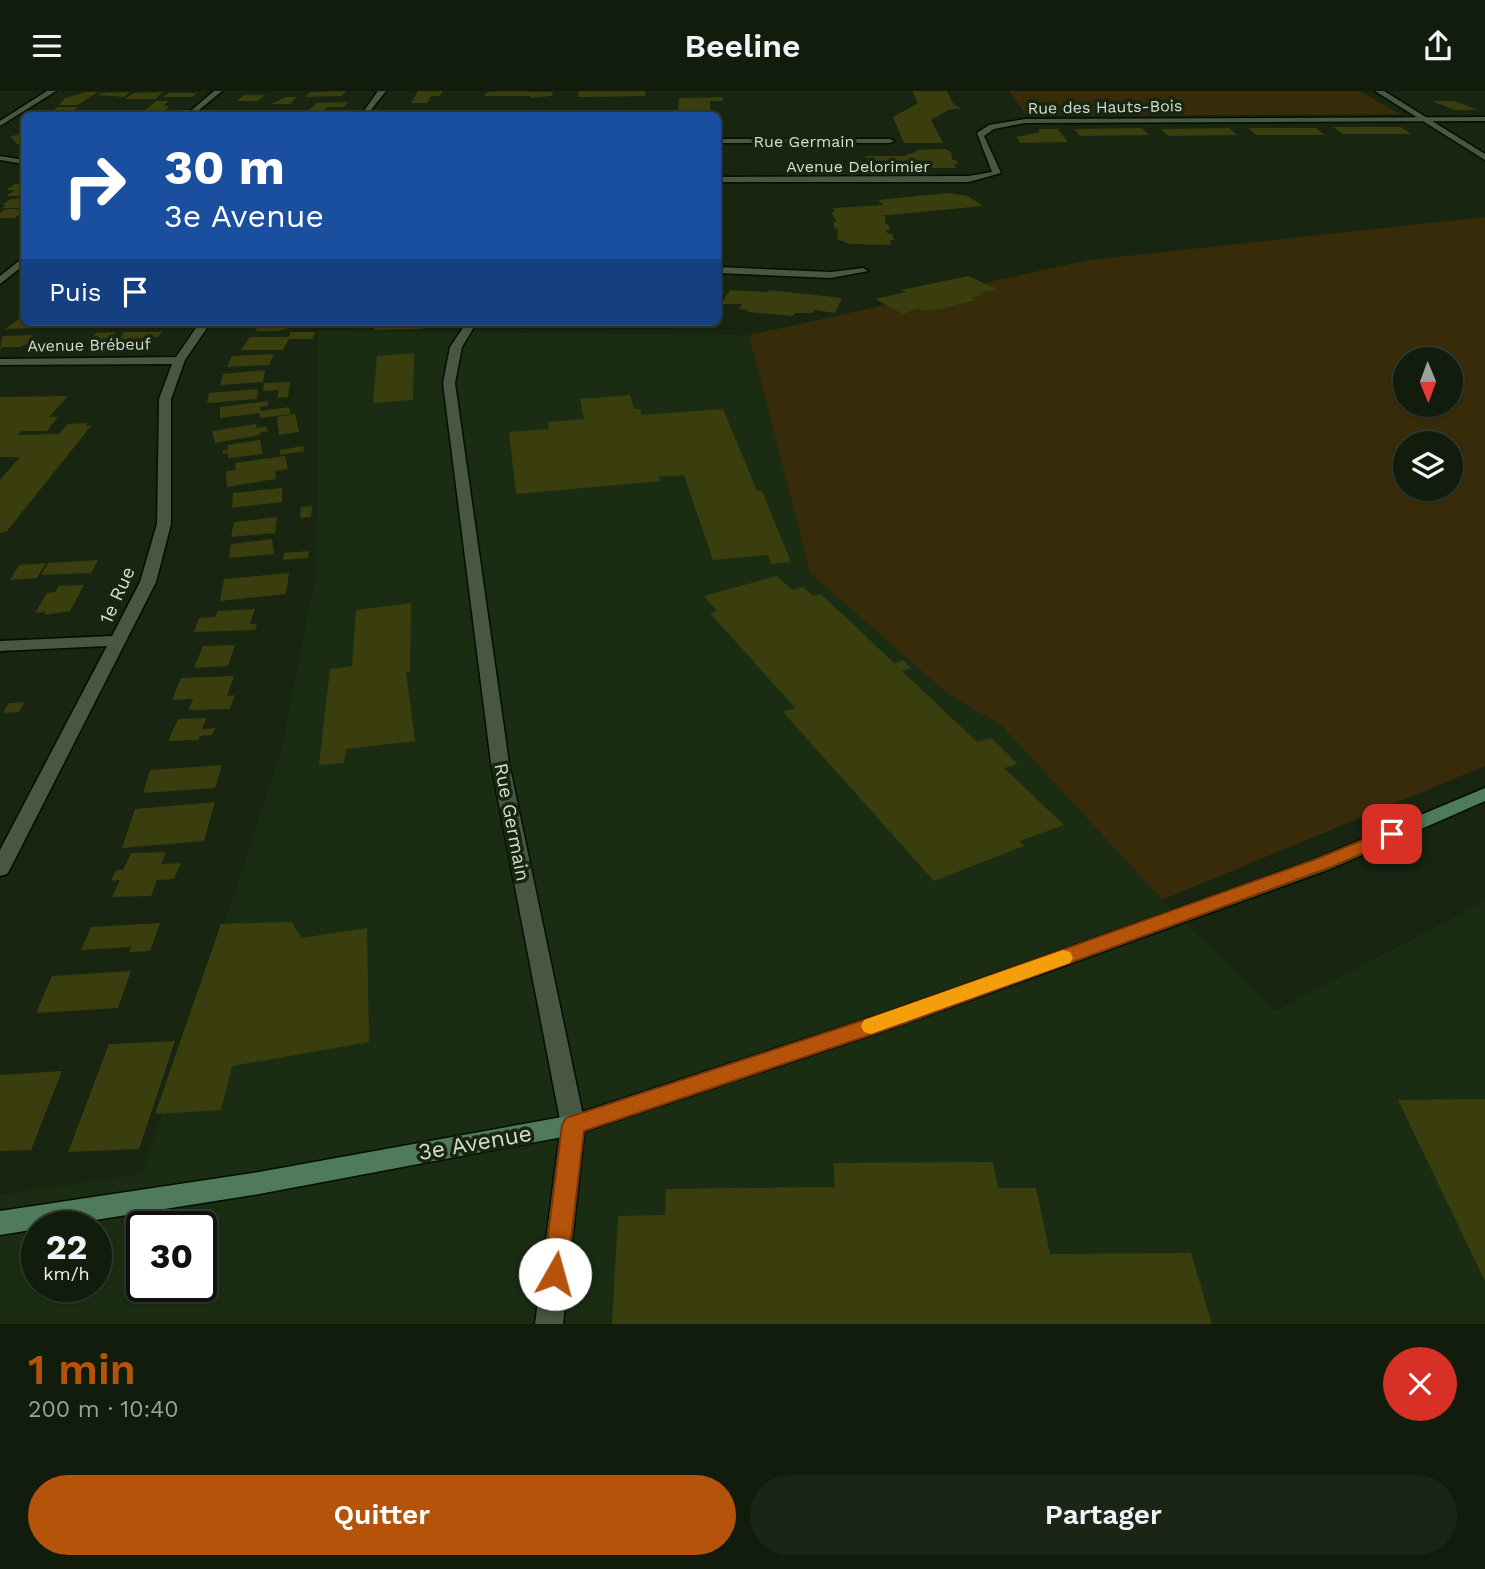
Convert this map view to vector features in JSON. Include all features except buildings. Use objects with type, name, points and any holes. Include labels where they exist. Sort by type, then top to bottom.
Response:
[{"type":"main road","name":"3e Avenue","points":[[0,1223],[259,1183],[573,1125],[898,1017],[1310,869],[1485,794]]},
{"type":"street","points":[[0,124],[52,91]]},
{"type":"street","points":[[193,112],[218,91]]},
{"type":"street","points":[[366,112],[382,91]]},
{"type":"street","points":[[1379,91],[1485,158]]},
{"type":"street","name":"Rue des Hauts-Bois","points":[[997,173],[980,135],[992,127],[1025,121],[1485,119]]},
{"type":"street","name":"Rue Germain","points":[[721,141],[890,141]]},
{"type":"street","points":[[0,158],[21,162]]},
{"type":"street","name":"Avenue Delorimier","points":[[721,180],[969,179],[997,173]]},
{"type":"street","points":[[0,281],[21,263]]},
{"type":"street","points":[[721,270],[831,275],[863,271]]},
{"type":"street","name":"1e Rue","points":[[0,869],[148,582],[164,524],[164,400],[178,360],[203,326]]},
{"type":"street","name":"Rue Germain","points":[[469,326],[456,347],[449,383],[500,763],[573,1125],[549,1324]]},
{"type":"street","name":"Avenue Brébeuf","points":[[0,362],[178,360]]},
{"type":"street","points":[[0,646],[118,641]]},
{"type":"shaded area","points":[[1009,91],[1360,91],[1400,114],[1036,116],[1026,115]]},
{"type":"shaded area","points":[[1485,217],[1485,766],[1162,900],[1001,725],[948,694],[810,573],[749,335],[1089,260]]},
{"type":"shaded area","points":[[318,331],[749,335],[810,573],[948,694],[1001,725],[1162,900],[1275,1011],[1485,901],[1485,1324],[0,1324],[0,1195],[142,1174],[281,751],[317,569]]},
{"type":"slow traffic","points":[[871,1026],[1063,958]]},
{"type":"route","points":[[555,1274],[573,1125],[898,1017],[1323,864],[1392,834]]}]
